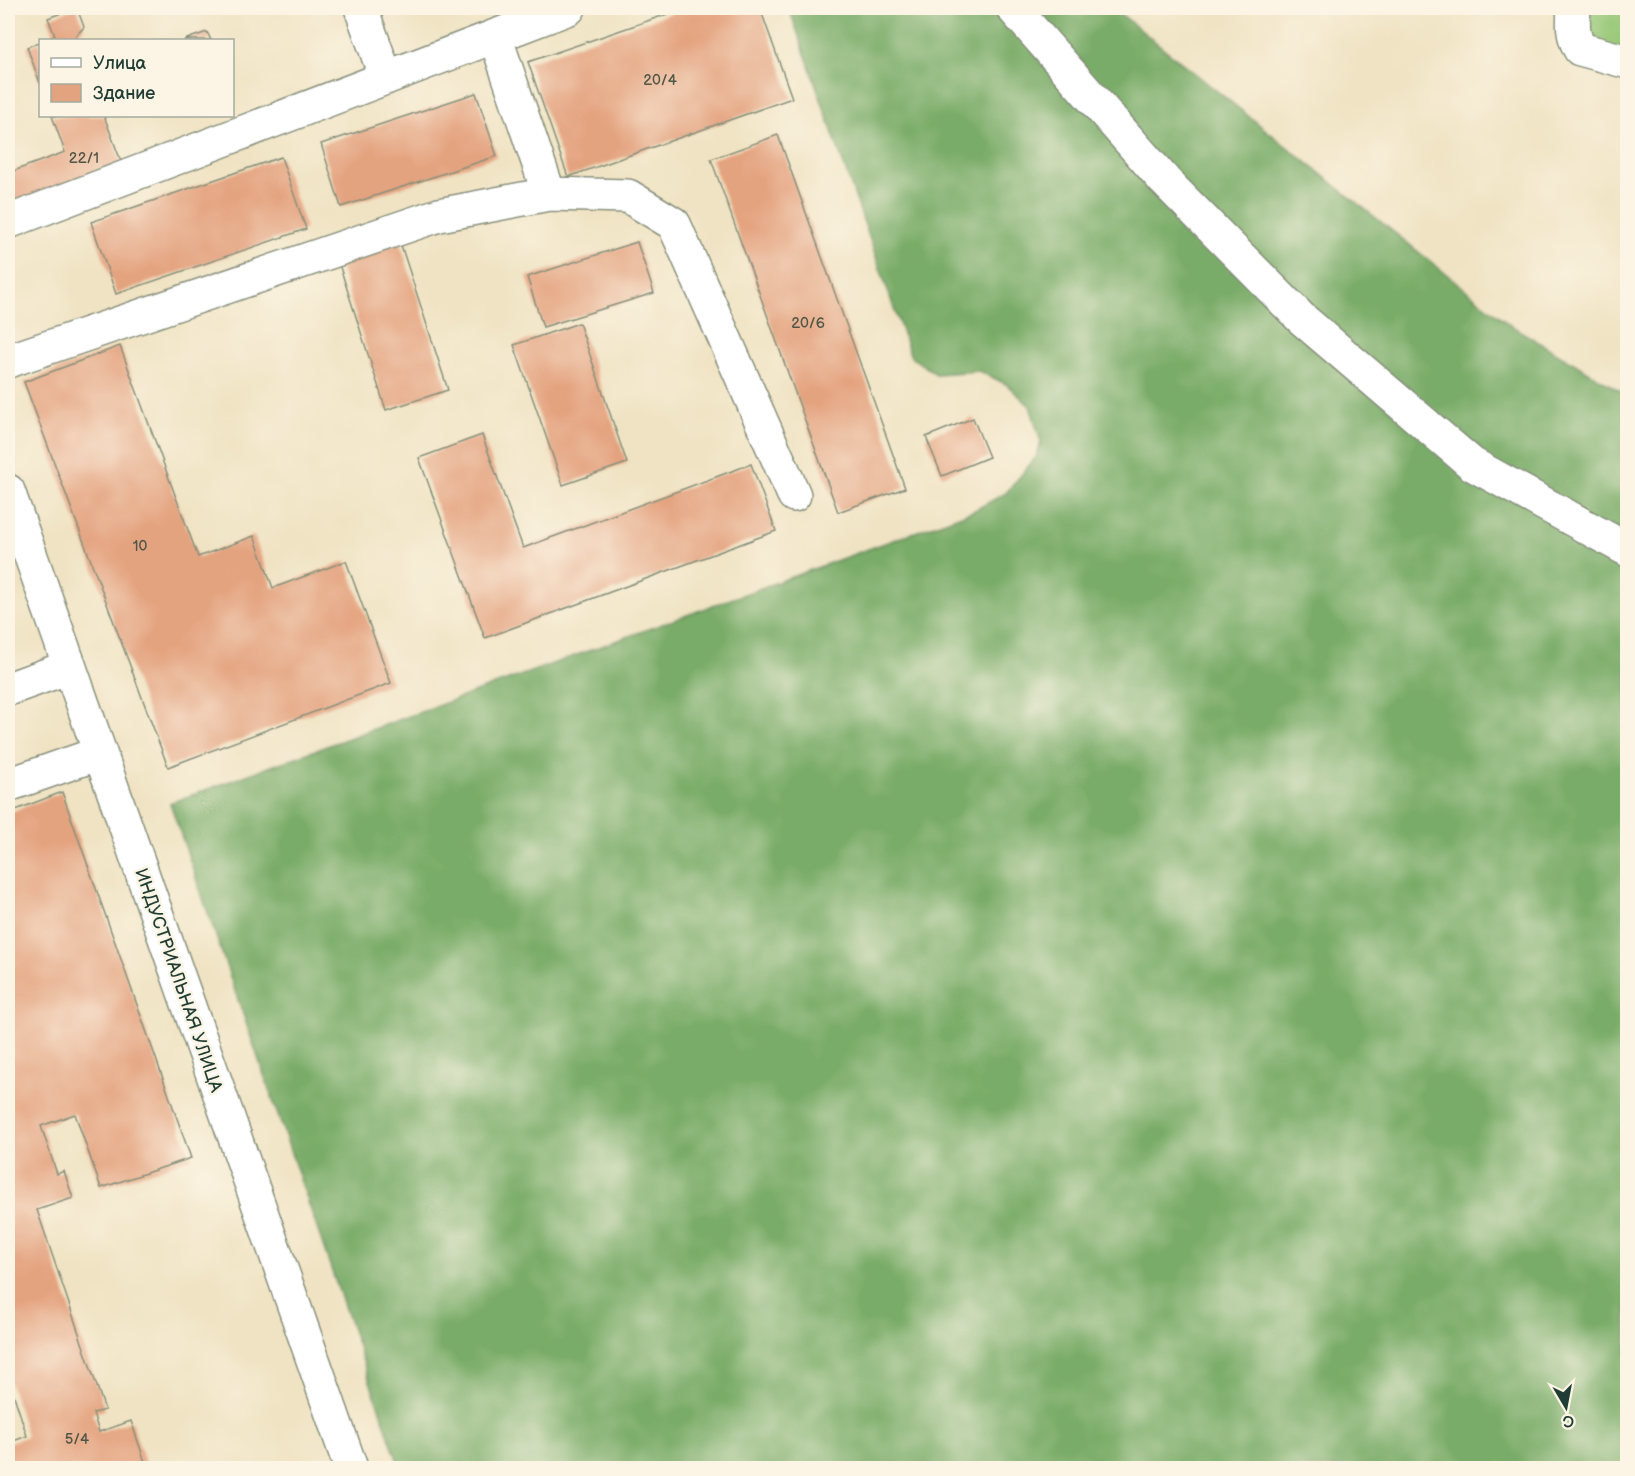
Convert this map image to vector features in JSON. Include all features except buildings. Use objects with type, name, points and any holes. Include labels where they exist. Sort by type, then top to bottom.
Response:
[{"type":"street","points":[[361,8],[386,78]]},
{"type":"street","points":[[8,222],[569,8]]},
{"type":"street","points":[[1013,8],[1165,181],[1301,318],[1472,464],[1628,550]]},
{"type":"street","points":[[1574,8],[1574,40],[1580,49],[1628,62]]},
{"type":"street","points":[[495,36],[549,194]]},
{"type":"street","points":[[8,361],[439,215],[549,194],[628,196],[674,224],[794,495]]},
{"type":"street","name":"ИНДУСТРИАЛЬНАЯ УЛИЦА","points":[[8,491],[351,1468]]},
{"type":"street","points":[[8,689],[69,667]]},
{"type":"street","points":[[8,785],[100,753]]},
{"type":"green space","points":[[789,8],[1113,8],[1510,325],[1627,395],[1627,1468],[400,1468],[170,803],[973,511],[1006,493],[1037,456],[1041,442],[1030,406],[1006,384],[979,371],[936,374],[911,357]]},
{"type":"green space","points":[[1584,8],[1627,8],[1627,38],[1622,56],[1583,45]]}]
